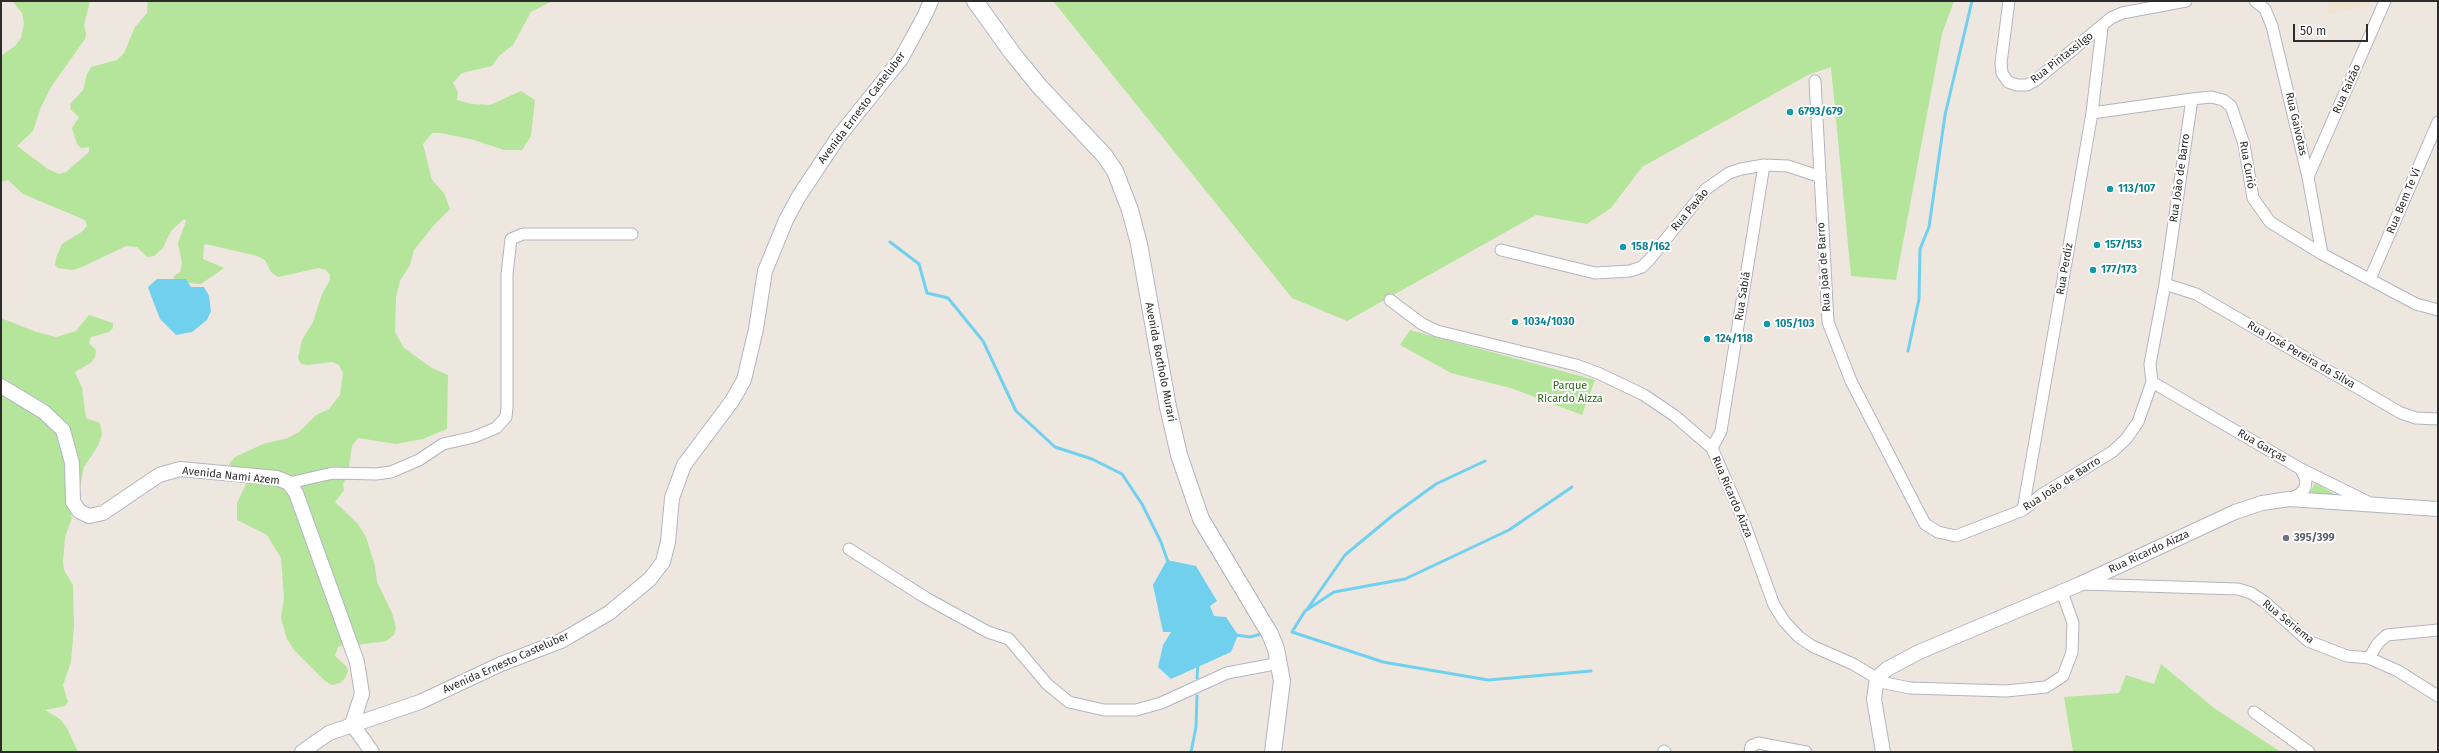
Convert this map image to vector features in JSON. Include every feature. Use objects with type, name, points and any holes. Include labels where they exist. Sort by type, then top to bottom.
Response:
[{"type":"main road","name":"Avenida Bortholo Murari","points":[[975,1],[1026,70],[1104,155],[1115,171],[1130,210],[1139,244],[1168,407],[1179,455],[1201,518],[1270,634],[1280,663],[1281,697],[1273,752]]},
{"type":"street","name":"Avenida Ernesto Casteluber","points":[[302,752],[324,736],[352,724],[420,702],[501,664],[562,641],[609,613],[650,579],[663,562],[668,542],[672,498],[684,465],[732,401],[744,380],[755,337],[765,272],[786,220],[799,196],[830,148],[901,58],[926,15],[931,1]]},
{"type":"street","name":"Rua Pintassilgo","points":[[2009,1],[2001,63],[2002,73],[2008,82],[2017,85],[2027,85],[2036,80],[2102,28]]},
{"type":"street","points":[[2102,28],[2111,18],[2122,13],[2186,1]]},
{"type":"street","name":"Rua Gaivotas","points":[[2255,1],[2264,9],[2272,26],[2308,177],[2322,254]]},
{"type":"street","name":"Rua Faizão","points":[[2308,177],[2385,1]]},
{"type":"street","name":"Rua Perdiz","points":[[2023,510],[2092,114],[2102,28]]},
{"type":"street","name":"Rua João de Barro","points":[[1815,81],[1818,176],[1828,322],[1851,381],[1925,524],[1938,532],[1956,536],[2023,510],[2041,495],[2112,452],[2126,439],[2138,422],[2152,382],[2150,364],[2165,284],[2192,99]]},
{"type":"street","name":"Rua Curió","points":[[2092,114],[2192,99],[2211,97],[2223,100],[2231,106],[2244,144],[2253,198],[2260,210],[2270,222],[2287,234],[2322,254],[2416,304],[2438,310]]},
{"type":"street","name":"Rua Bem Te Vi","points":[[2370,279],[2438,122]]},
{"type":"street","name":"Rua Pavão","points":[[1501,250],[1595,272],[1630,271],[1642,267],[1650,259],[1697,200],[1717,180],[1741,168],[1764,165],[1798,168],[1818,176]]},
{"type":"street","name":"Rua Sabiá","points":[[1712,448],[1721,431],[1764,165]]},
{"type":"street","points":[[289,483],[332,473],[376,474],[391,472],[419,460],[444,444],[474,437],[496,428],[506,417],[507,407],[507,274],[511,239],[523,234],[632,234]]},
{"type":"street","name":"Rua José Pereira da Silva","points":[[2165,284],[2196,294],[2401,413],[2416,418],[2438,419]]},
{"type":"street","name":"Rua Ricardo Aizza","points":[[1390,300],[1406,313],[1437,331],[1576,365],[1621,383],[1675,416],[1712,448],[1742,517],[1774,605],[1784,621],[1799,637],[1812,646],[1853,664],[1876,684],[1887,669],[1919,652],[2062,592],[2235,512],[2262,503],[2289,500],[2438,509]]},
{"type":"street","name":"Rua Garças","points":[[2152,382],[2301,468],[2374,505]]},
{"type":"street","name":"Avenida Nami Azem","points":[[1,386],[44,412],[63,430],[72,463],[73,502],[79,511],[89,516],[103,513],[159,475],[180,469],[277,478],[289,483],[296,493],[357,662],[362,694],[352,724]]},
{"type":"street","points":[[2289,500],[2300,494],[2305,488],[2306,480],[2301,468]]},
{"type":"street","points":[[849,549],[926,598],[988,632],[1009,640],[1047,684],[1069,702],[1104,710],[1136,710],[1161,704],[1227,673],[1280,663]]},
{"type":"street","name":"Rua Seriema","points":[[2080,584],[2238,589],[2251,593],[2266,603],[2308,641],[2341,654],[2369,658],[2398,671],[2438,696]]},
{"type":"street","points":[[1883,752],[1875,710],[1876,684],[1910,688],[2006,691],[2046,687],[2063,676],[2072,652],[2073,623],[2062,592]]},
{"type":"street","points":[[2369,658],[2378,643],[2387,635],[2438,630]]},
{"type":"street","points":[[2254,712],[2309,752]]},
{"type":"street","points":[[352,724],[372,752]]},
{"type":"street","points":[[1750,752],[1751,746],[1758,743],[1806,752]]},
{"type":"shaded area","points":[[2328,1],[2370,1],[2370,5],[2329,14]]},
{"type":"green space","points":[[12,1],[90,1],[84,25],[86,34],[85,39],[51,87],[41,107],[33,131],[17,146],[48,169],[59,174],[66,172],[89,152],[89,147],[81,148],[77,144],[72,128],[79,117],[71,110],[70,104],[83,90],[87,74],[91,67],[117,60],[124,53],[135,27],[147,13],[148,1],[552,1],[531,12],[513,45],[499,56],[492,66],[462,73],[453,83],[458,92],[457,100],[472,104],[490,105],[521,91],[535,100],[531,136],[522,150],[504,150],[474,140],[441,133],[432,133],[423,144],[432,180],[444,193],[450,209],[434,225],[414,250],[410,265],[400,281],[396,297],[395,332],[404,348],[432,368],[448,375],[447,429],[423,439],[396,444],[358,438],[352,446],[348,474],[343,484],[344,490],[335,502],[358,524],[366,537],[375,566],[377,582],[392,613],[396,628],[394,635],[386,641],[357,645],[345,644],[338,647],[335,656],[346,666],[348,671],[345,678],[340,683],[332,685],[325,681],[294,650],[287,639],[281,618],[284,597],[281,558],[267,535],[237,520],[237,503],[249,478],[232,468],[230,463],[235,457],[263,444],[288,438],[299,432],[316,415],[329,409],[340,395],[343,373],[339,365],[333,362],[307,365],[301,364],[298,358],[302,340],[313,322],[322,294],[330,280],[330,275],[326,270],[319,268],[278,277],[271,272],[265,260],[257,256],[206,244],[204,245],[203,259],[224,268],[201,284],[177,282],[173,277],[180,272],[182,263],[178,243],[186,221],[184,219],[171,231],[163,248],[154,256],[147,257],[137,247],[126,246],[73,270],[58,268],[55,265],[56,258],[62,244],[83,231],[87,226],[85,220],[23,194],[8,180],[1,182],[1,56],[15,46],[21,38],[24,24],[22,13]]},
{"type":"green space","points":[[1053,1],[1954,1],[1942,34],[1896,280],[1851,276],[1831,67],[1808,75],[1642,167],[1611,208],[1587,224],[1536,215],[1347,321],[1292,298]]},
{"type":"green space","points":[[89,315],[113,323],[113,328],[109,332],[91,337],[89,343],[96,350],[95,357],[92,362],[75,372],[82,388],[86,418],[100,423],[102,434],[98,446],[84,467],[79,491],[68,502],[72,518],[65,537],[63,562],[64,570],[73,585],[74,626],[71,662],[63,685],[68,702],[65,706],[45,710],[60,719],[67,728],[78,752],[1,752],[1,318],[36,332],[56,337],[76,331]]},
{"type":"green space","name":"Parque Ricardo Aizza","points":[[1410,330],[1595,380],[1582,415],[1511,388],[1451,373],[1400,345]]},
{"type":"green space","points":[[2315,483],[2338,496],[2334,499],[2310,493]]},
{"type":"green space","points":[[2161,664],[2214,708],[2281,752],[2073,752],[2064,697],[2119,693],[2126,675],[2154,684]]},
{"type":"water","points":[[157,279],[186,279],[191,287],[204,287],[209,296],[211,311],[207,320],[192,332],[176,335],[160,319],[148,287]]},
{"type":"water","points":[[1167,560],[1196,566],[1217,601],[1210,606],[1214,616],[1226,617],[1238,635],[1231,652],[1171,679],[1158,667],[1163,645],[1171,632],[1163,632],[1153,585]]},
{"type":"waterway","points":[[1908,351],[1919,299],[1920,249],[1929,227],[1945,115],[1972,1]]},
{"type":"waterway","points":[[890,242],[919,264],[927,293],[948,298],[983,341],[1016,411],[1055,447],[1092,459],[1122,474],[1142,504],[1161,542],[1168,562]]},
{"type":"waterway","points":[[1308,608],[1345,555],[1392,516],[1436,484],[1485,461]]},
{"type":"waterway","points":[[1572,487],[1509,530],[1405,579],[1334,592],[1305,611],[1292,632],[1383,662],[1488,680],[1591,671]]},
{"type":"waterway","points":[[1236,635],[1250,637],[1261,634]]},
{"type":"waterway","points":[[1197,678],[1198,664]]},
{"type":"waterway","points":[[1191,752],[1196,727],[1197,696]]},
{"type":"place","name":"6793/679","points":[[1790,112]]},
{"type":"place","name":"113/107","points":[[2110,189]]},
{"type":"place","name":"157/153","points":[[2097,245]]},
{"type":"place","name":"158/162","points":[[1623,247]]},
{"type":"place","name":"177/173","points":[[2093,270]]},
{"type":"place","name":"1034/1030","points":[[1515,322]]},
{"type":"place","name":"105/103","points":[[1767,324]]},
{"type":"place","name":"124/118","points":[[1707,339]]},
{"type":"place","name":"395/399","points":[[2286,538]]}]
